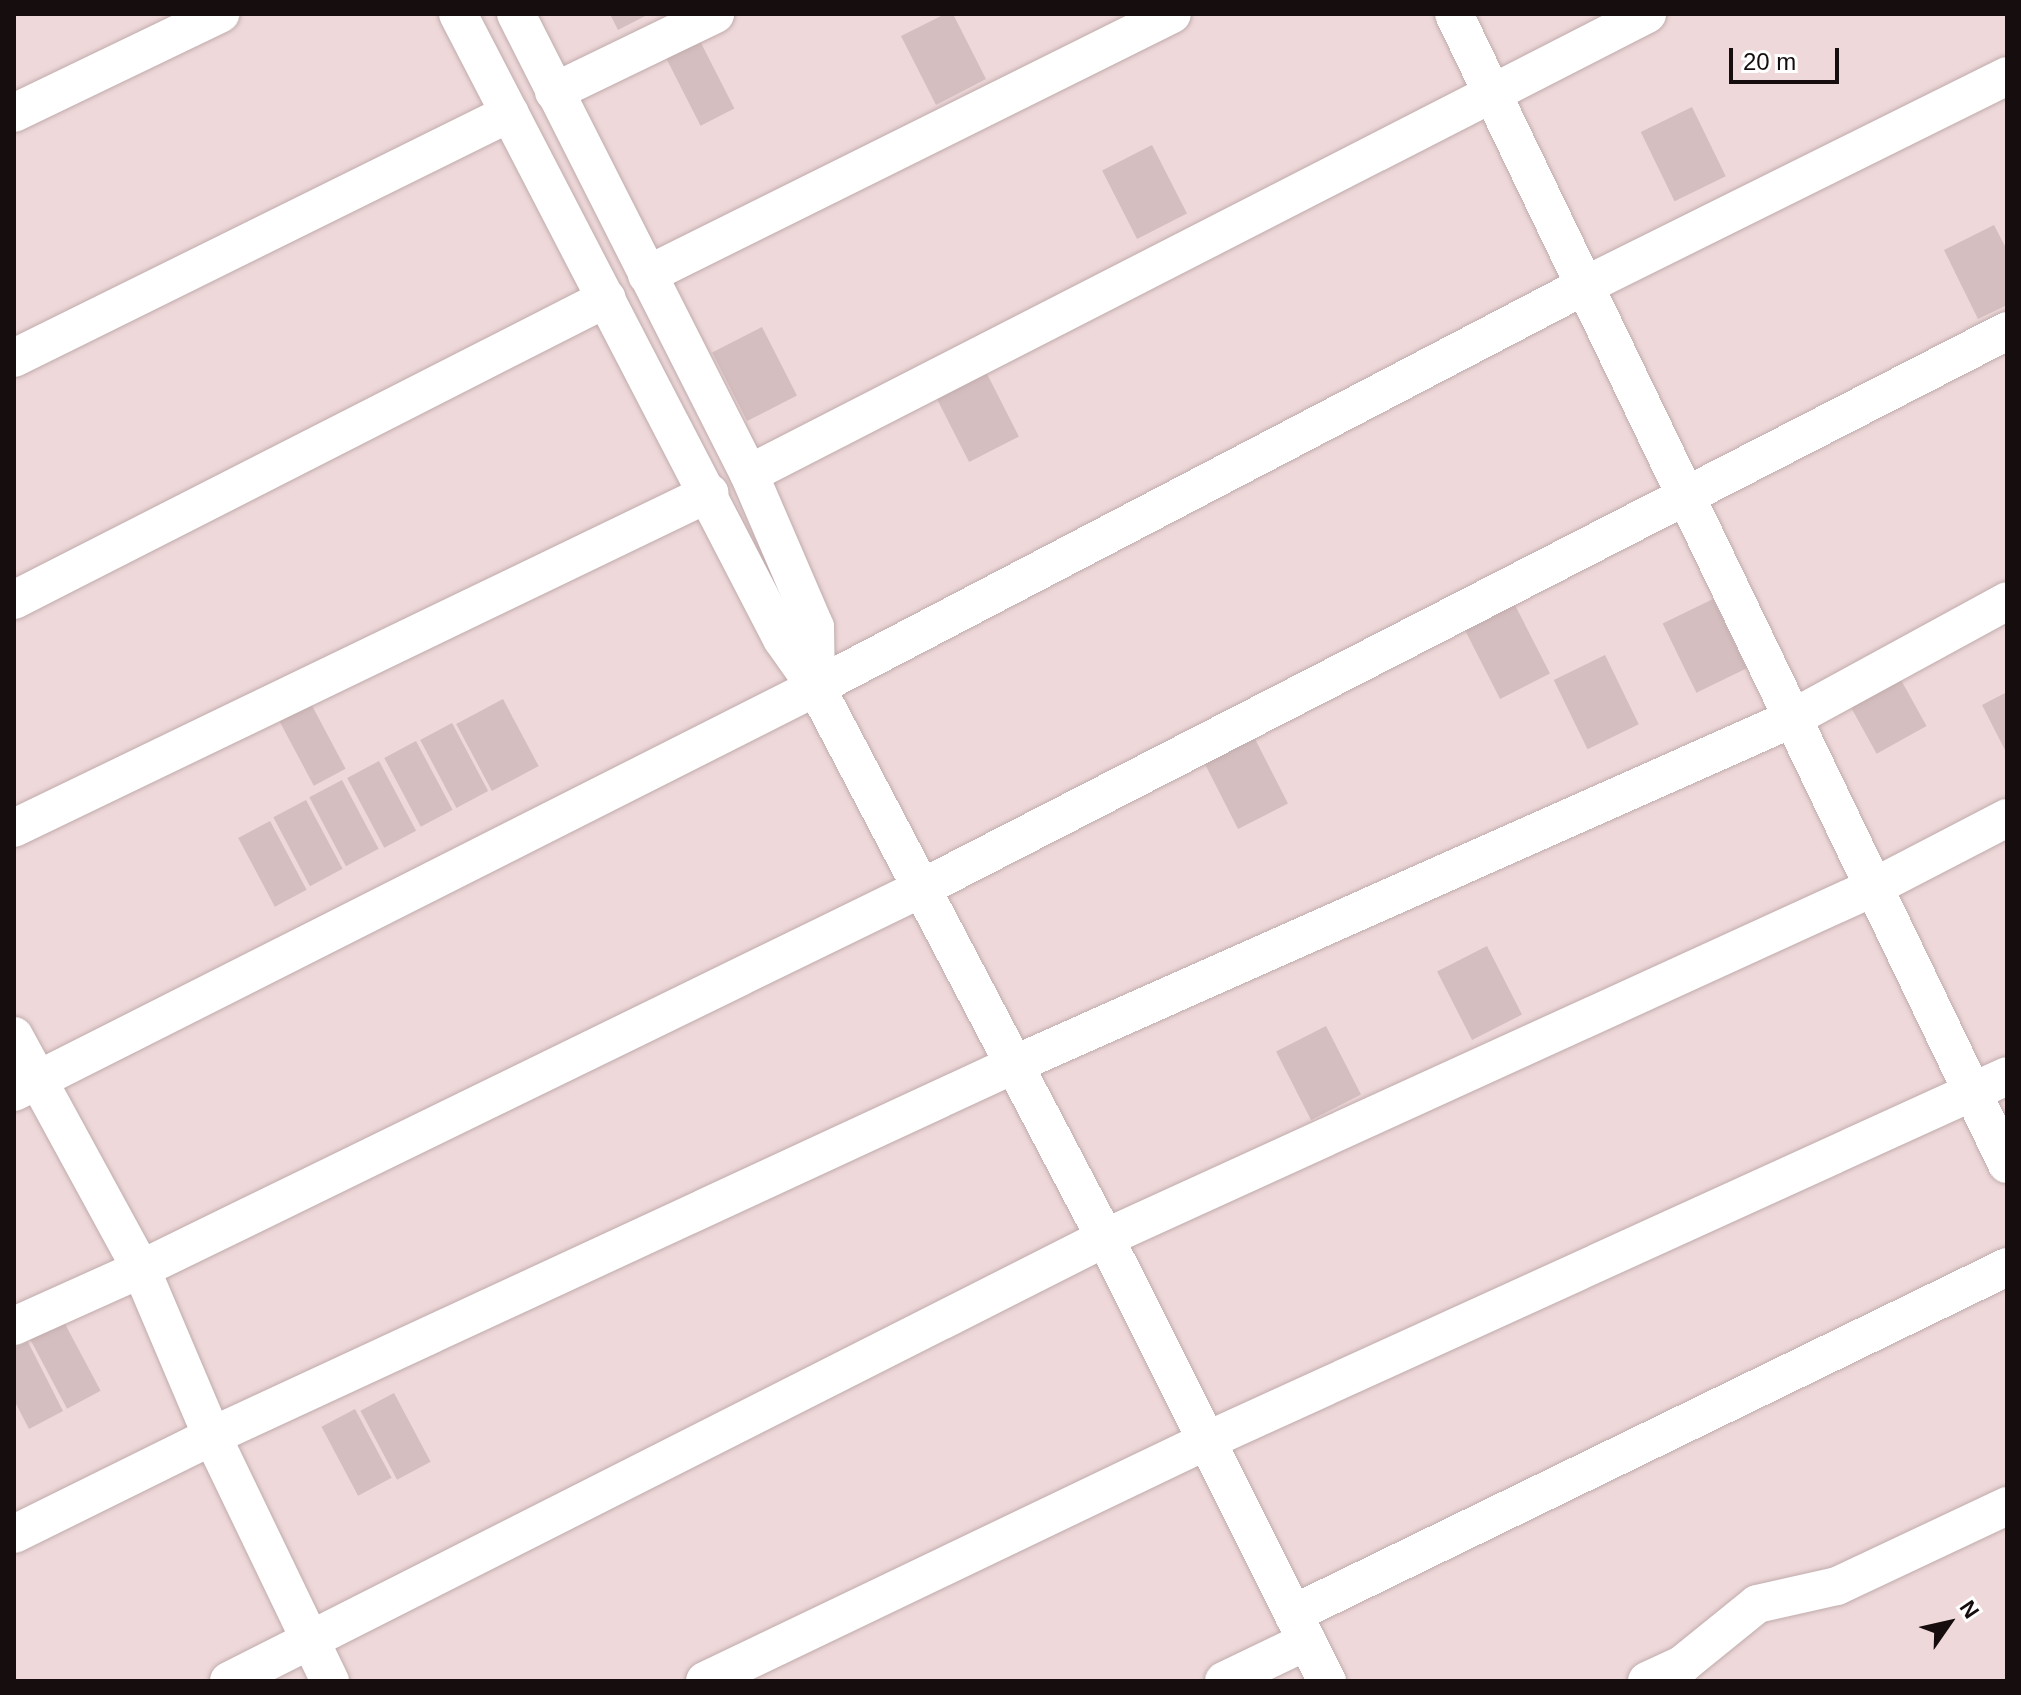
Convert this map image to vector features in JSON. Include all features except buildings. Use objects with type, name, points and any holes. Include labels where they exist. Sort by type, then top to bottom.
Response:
[{"type":"street","points":[[14,113],[220,14]]},
{"type":"street","points":[[458,14],[782,639],[816,687],[1011,1066],[1105,1238],[1204,1442],[1327,1681]]},
{"type":"street","points":[[516,14],[749,474],[815,627],[816,687]]},
{"type":"street","points":[[554,92],[715,14]]},
{"type":"street","points":[[647,275],[1172,14]]},
{"type":"street","points":[[1454,14],[2007,1164]]},
{"type":"street","points":[[749,474],[1647,14]]},
{"type":"street","points":[[26,1086],[816,687],[1584,286],[2007,76]]},
{"type":"street","points":[[14,358],[510,113]]},
{"type":"street","points":[[14,600],[607,298]]},
{"type":"street","points":[[14,1326],[141,1269],[920,889],[2007,331]]},
{"type":"street","points":[[14,828],[709,493]]},
{"type":"street","points":[[14,1534],[212,1436],[1011,1066],[1791,719],[2007,601]]},
{"type":"street","points":[[229,1681],[1105,1238],[1874,887],[2007,818]]},
{"type":"street","points":[[14,1036],[26,1086],[141,1269],[212,1436],[330,1681]]},
{"type":"street","points":[[705,1681],[1204,1442],[1974,1095],[2007,1076]]},
{"type":"street","points":[[1224,1681],[1300,1627],[2007,1267]]},
{"type":"street","points":[[1647,1681],[1683,1664],[1757,1604],[1837,1586],[2007,1506]]}]
